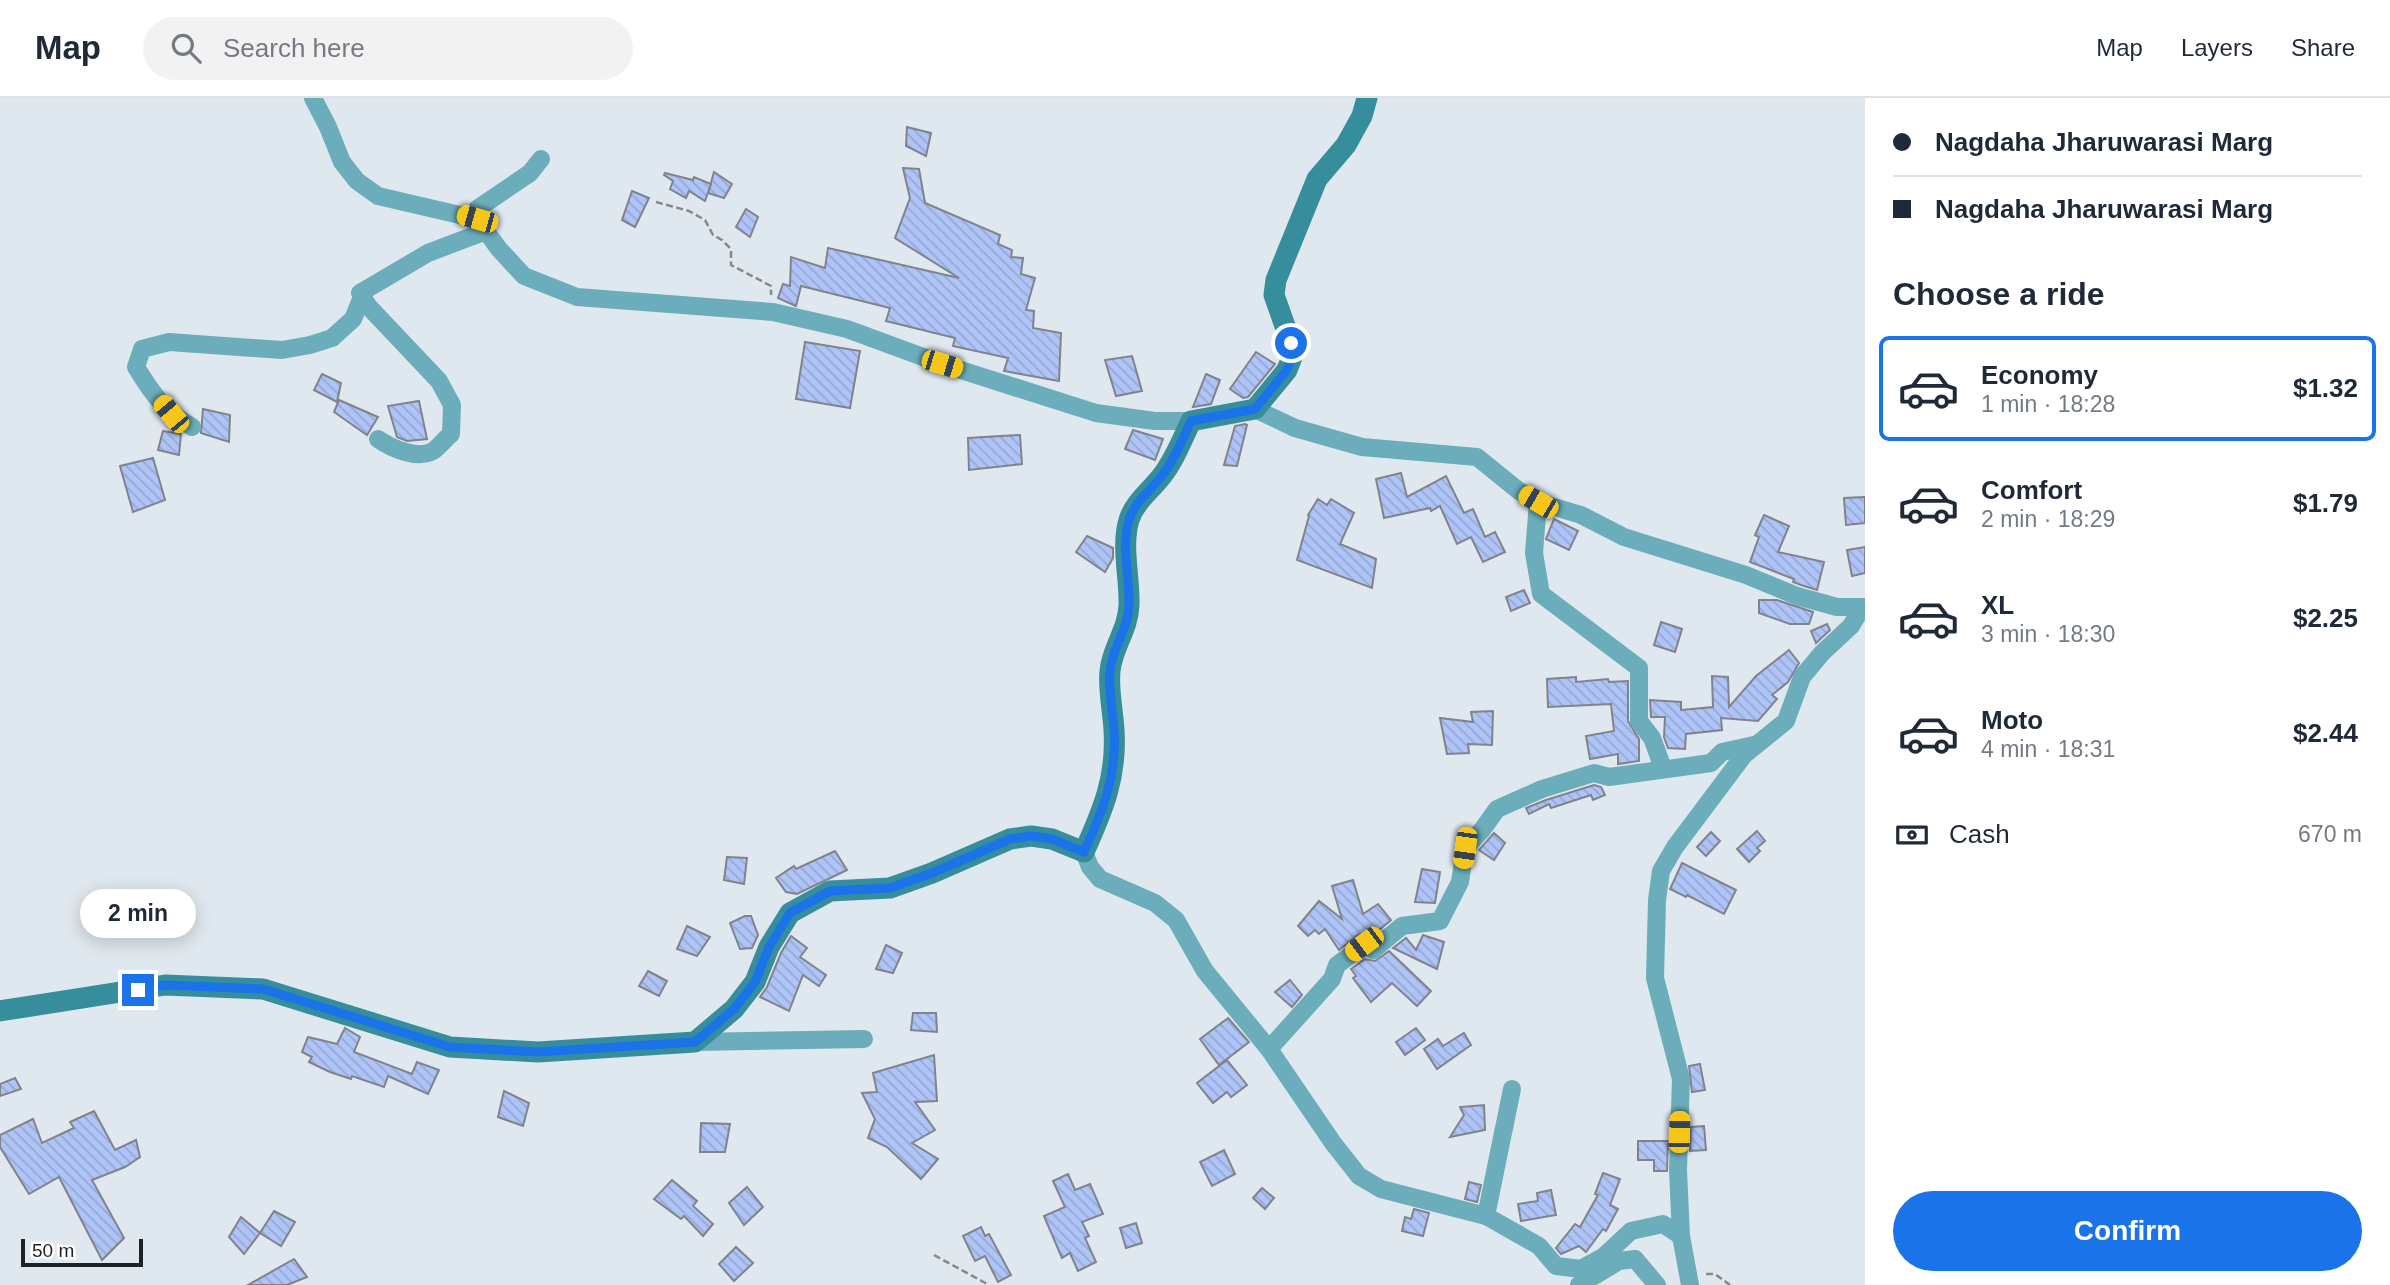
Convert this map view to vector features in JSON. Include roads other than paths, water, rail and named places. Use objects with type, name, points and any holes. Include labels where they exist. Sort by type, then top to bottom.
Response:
[{"type":"street","points":[[313,98],[342,162],[357,181],[378,196],[482,225]]},
{"type":"street","points":[[1255,409],[1287,370],[1292,357],[1291,343],[1274,295],[1276,280],[1317,179],[1346,145],[1362,116],[1367,98]]},
{"type":"street","points":[[541,159],[530,173],[477,209],[482,225],[524,276],[576,297],[773,312],[847,329],[942,364],[1096,413],[1156,421],[1191,421],[1255,409],[1296,428],[1362,447],[1477,457],[1519,491],[1538,502],[1581,515],[1624,537],[1734,571],[1797,596],[1837,607],[1863,608]]},
{"type":"street","points":[[378,439],[388,446],[414,454],[432,452],[451,434],[452,405],[439,381],[369,307],[360,293],[482,225]]},
{"type":"street","points":[[192,427],[171,414],[149,388],[136,367],[142,349],[169,342],[282,351],[310,345],[332,338],[353,318],[362,297]]},
{"type":"street","points":[[1191,421],[1161,477],[1140,500],[1129,519],[1129,605],[1126,627],[1113,653],[1109,673],[1115,731],[1115,764],[1106,802],[1084,852],[1090,867],[1100,879],[1154,903],[1176,920],[1206,971],[1269,1049],[1332,1143],[1359,1176],[1381,1189],[1486,1216],[1539,1246],[1556,1266],[1581,1269],[1603,1257],[1631,1231],[1663,1224],[1681,1236]]},
{"type":"street","points":[[1538,502],[1534,553],[1541,594],[1639,668],[1639,720],[1652,738],[1663,768]]},
{"type":"street","points":[[1690,1285],[1681,1236],[1678,1170],[1681,1079],[1655,978],[1657,900],[1661,871],[1675,847],[1744,755],[1786,721],[1802,677],[1822,653],[1851,626],[1863,608]]},
{"type":"street","points":[[1269,1049],[1332,979],[1336,965],[1364,944],[1373,950],[1402,926],[1440,921],[1460,882],[1465,848],[1497,809],[1542,789],[1594,773],[1609,777],[1711,763],[1722,752],[1757,744]]},
{"type":"street","points":[[695,1042],[734,1009],[755,982],[769,947],[790,913],[830,891],[890,888],[1010,839],[1031,836],[1052,839],[1084,852]]},
{"type":"street","points":[[0,1011],[165,985],[263,989],[450,1047],[538,1052],[695,1042],[864,1039]]},
{"type":"street","points":[[1486,1216],[1511,1089]]},
{"type":"street","points":[[1579,1285],[1619,1261],[1635,1259],[1657,1285]]}]
